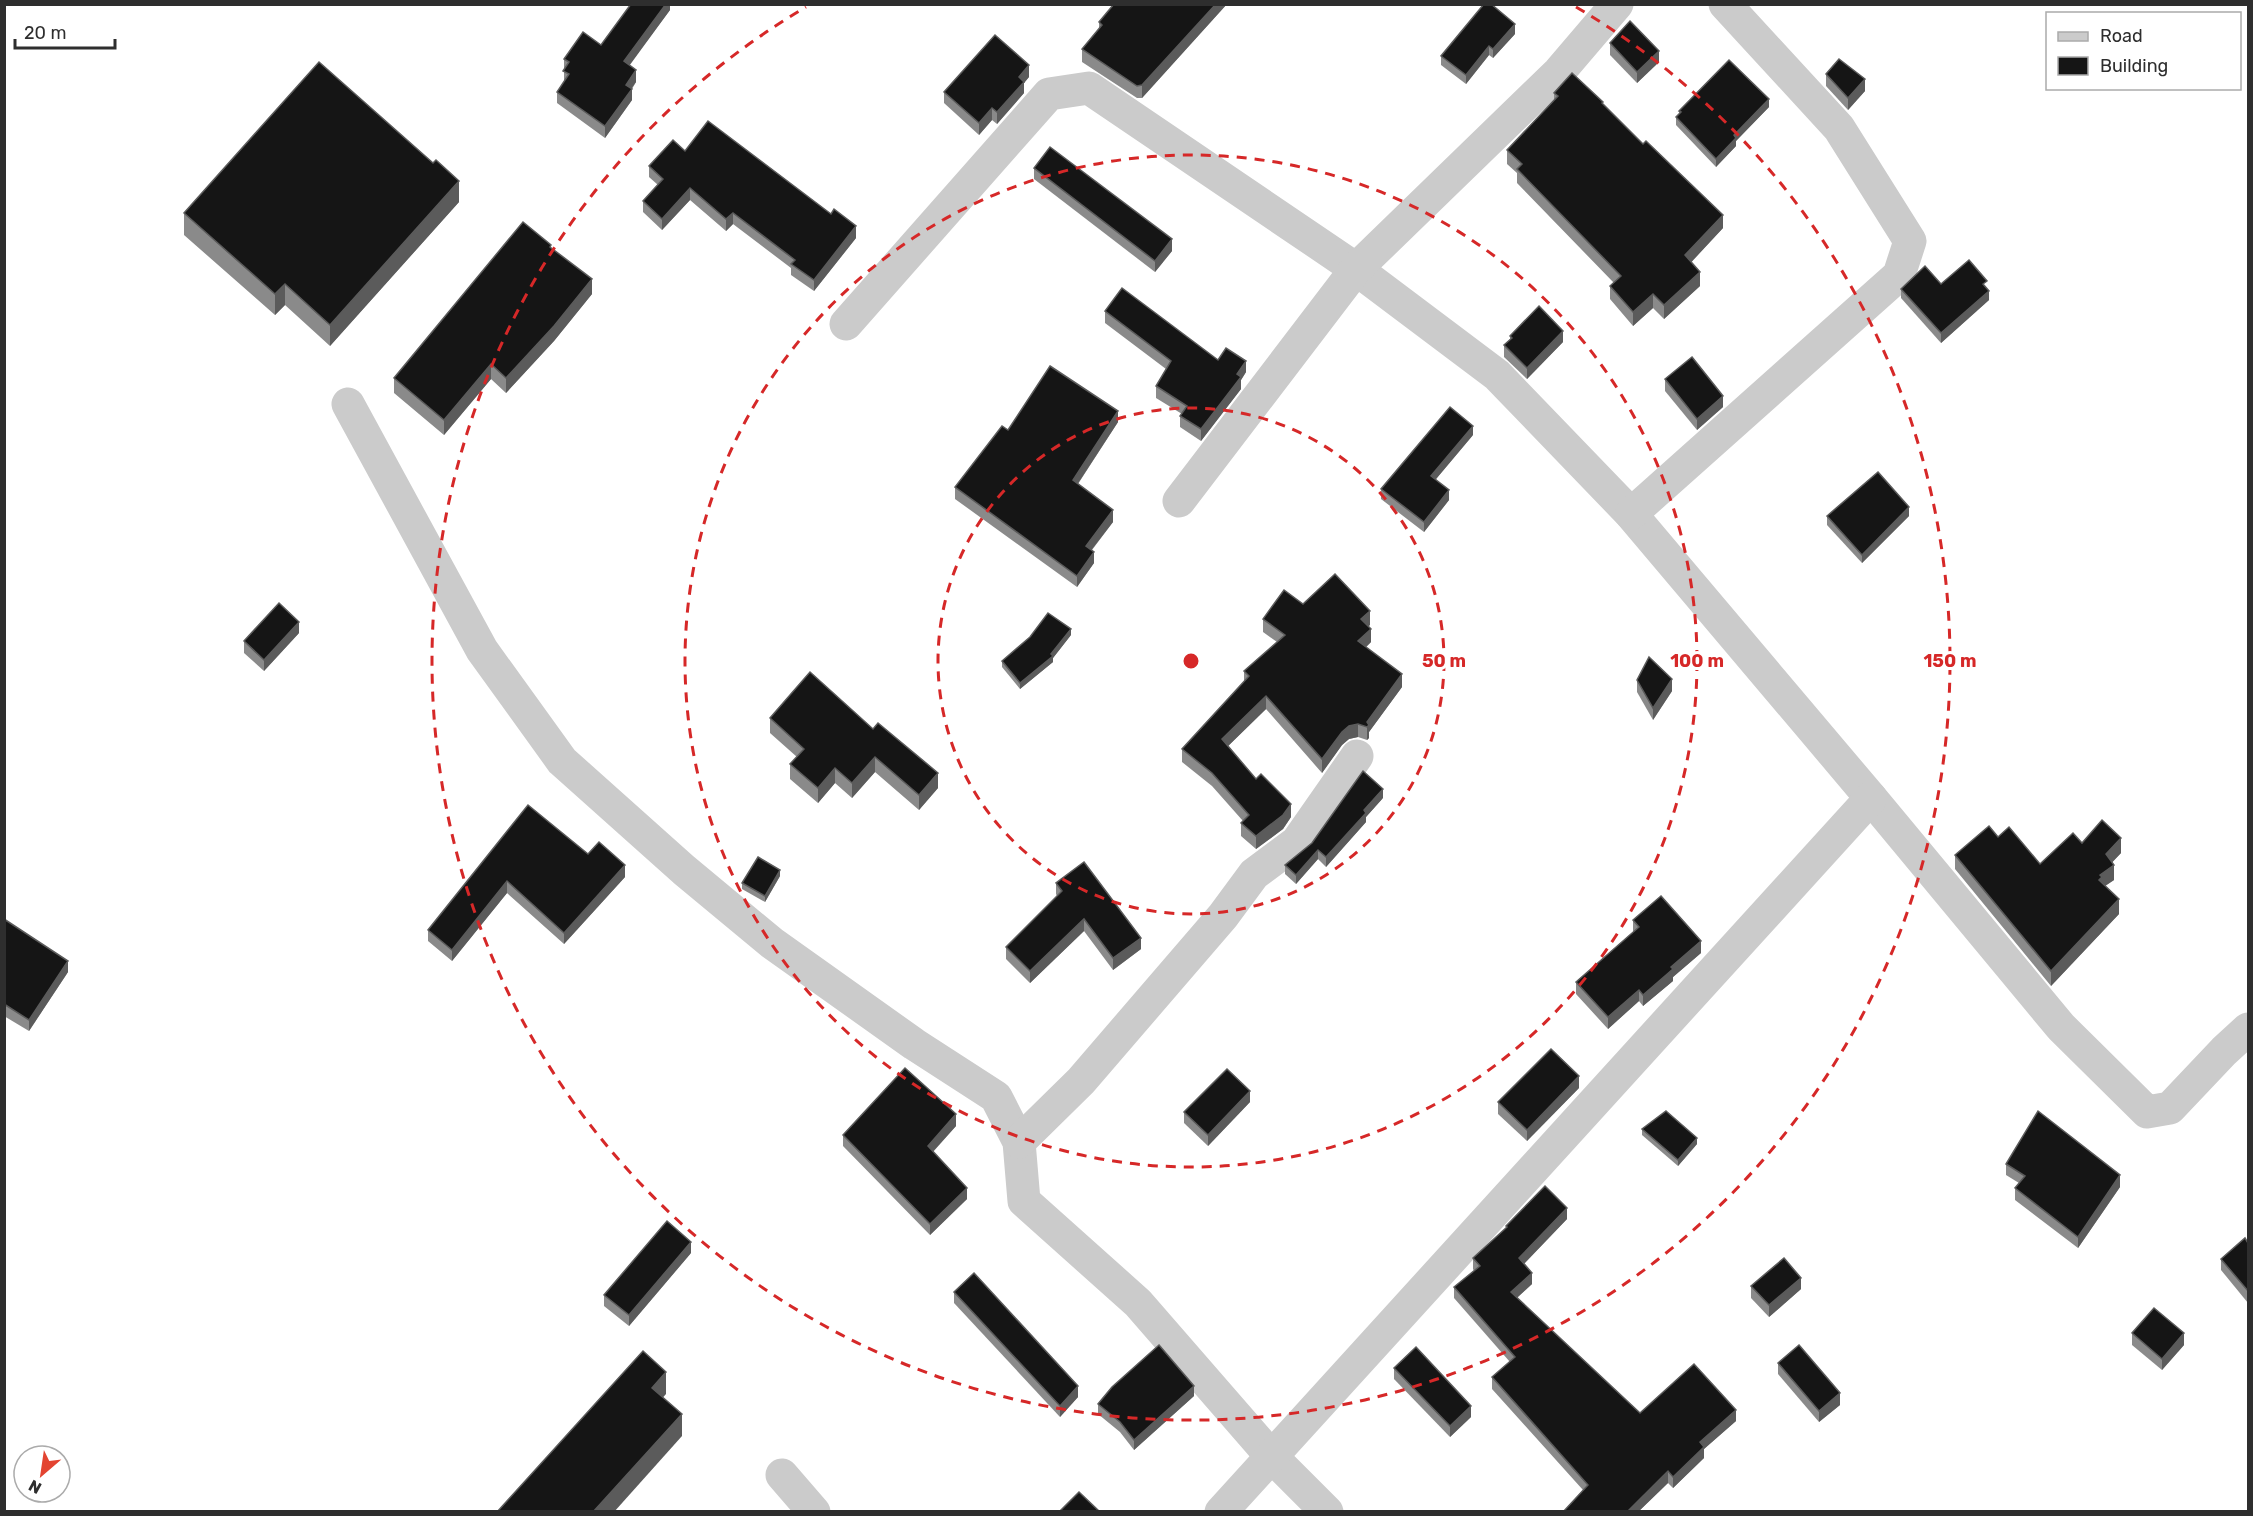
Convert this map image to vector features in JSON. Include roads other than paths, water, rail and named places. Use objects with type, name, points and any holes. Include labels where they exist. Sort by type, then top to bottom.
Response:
[{"type":"street","points":[[1179,501],[1356,269],[1559,72],[1617,4]]},
{"type":"street","points":[[1631,514],[1899,275],[1910,241],[1839,128],[1725,4]]},
{"type":"street","points":[[846,324],[1049,94],[1089,88],[1356,269],[1497,375],[1631,514],[2061,1027],[2147,1112],[2170,1108],[2248,1029]]},
{"type":"street","points":[[348,404],[482,650],[562,761],[684,870],[772,943],[915,1044],[996,1097],[1019,1142],[1024,1201],[1138,1303],[1271,1456],[1327,1512]]},
{"type":"street","points":[[1019,1142],[1081,1081],[1223,916],[1254,874],[1298,842],[1358,756]]},
{"type":"street","points":[[1221,1512],[1871,798]]},
{"type":"street","points":[[782,1475],[814,1512]]}]
